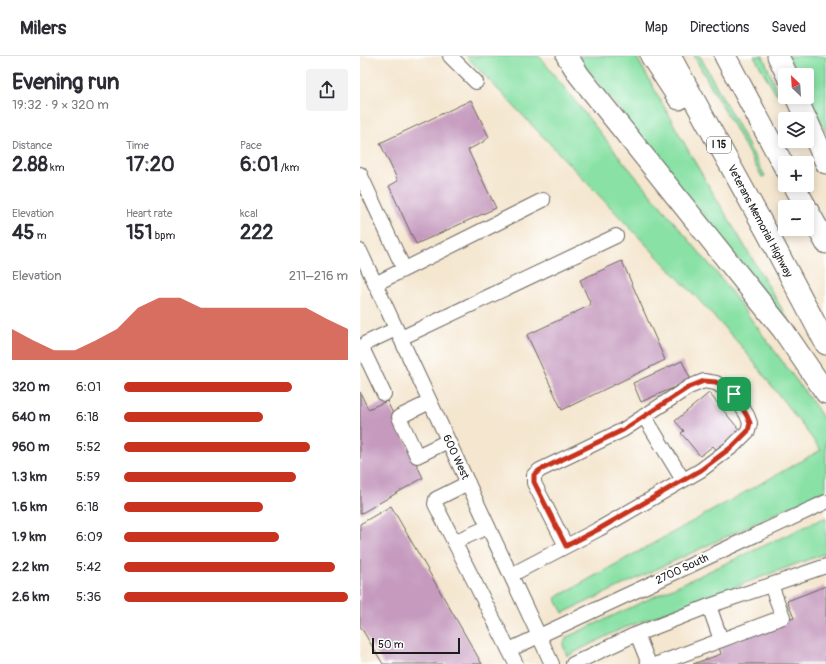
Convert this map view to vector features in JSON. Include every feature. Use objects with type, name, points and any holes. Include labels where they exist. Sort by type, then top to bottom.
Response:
[{"type":"highway","points":[[563,56],[783,330],[826,393]]},
{"type":"highway","points":[[567,56],[579,75]]},
{"type":"highway","points":[[651,56],[768,234]]},
{"type":"highway","name":"Veterans Memorial Highway","points":[[670,56],[768,234],[826,344]]},
{"type":"highway","points":[[725,56],[779,156]]},
{"type":"highway","points":[[778,56],[784,68]]},
{"type":"highway","points":[[814,136],[826,163]]},
{"type":"highway","points":[[814,222],[826,243]]},
{"type":"street","points":[[450,56],[476,82]]},
{"type":"street","points":[[360,174],[404,269]]},
{"type":"street","points":[[375,284],[543,200]]},
{"type":"street","points":[[384,394],[363,350],[366,343],[399,334],[616,236]]},
{"type":"street","name":"600 West","points":[[362,259],[399,334],[552,664]]},
{"type":"street","points":[[511,575],[599,529],[701,470],[733,446],[748,431],[750,423],[734,394],[716,382],[704,381],[689,387],[623,430],[540,470],[534,475],[534,482],[566,546]]},
{"type":"street","points":[[430,402],[399,417],[414,450],[417,456],[448,441]]},
{"type":"street","points":[[644,416],[683,480]]},
{"type":"street","points":[[468,483],[436,499],[435,504],[516,664]]},
{"type":"street","name":"2700 South","points":[[509,650],[826,502]]},
{"type":"street","points":[[454,542],[488,527]]},
{"type":"street","points":[[573,664],[637,634],[709,606],[826,566]]},
{"type":"street","points":[[657,664],[783,617],[771,585]]},
{"type":"street","points":[[709,606],[721,640]]},
{"type":"street","points":[[637,634],[649,664]]},
{"type":"green space","points":[[466,56],[539,56],[622,160],[720,277],[816,407],[826,423],[826,490],[563,613],[555,598],[821,450],[742,347]]},
{"type":"green space","points":[[577,56],[636,56],[693,159],[795,331]]},
{"type":"green space","points":[[694,56],[700,56],[765,176],[762,177]]},
{"type":"green space","points":[[754,56],[763,56],[778,93],[776,94]]},
{"type":"green space","points":[[788,56],[826,56],[826,133],[812,104],[814,104],[814,68],[794,68]]},
{"type":"green space","points":[[826,517],[826,553],[619,630],[567,656],[563,645],[567,637]]},
{"type":"building","points":[[471,100],[489,137],[468,150],[496,208],[416,244],[389,186],[398,181],[380,143]]},
{"type":"building","points":[[622,261],[665,360],[562,410],[527,335],[591,305],[580,280]]},
{"type":"building","points":[[682,361],[691,380],[641,402],[633,383]]},
{"type":"building","points":[[360,392],[368,409],[387,401],[423,478],[360,514]]},
{"type":"building","points":[[709,393],[742,433],[719,453],[713,446],[700,456],[681,433],[684,431],[675,421]]},
{"type":"building","points":[[391,506],[482,664],[383,664],[360,626],[360,524]]},
{"type":"building","points":[[826,586],[826,664],[693,664],[721,654],[719,647],[794,618],[787,601]]},
{"type":"route","points":[[704,381],[716,382],[734,394],[750,423],[748,431],[733,446],[701,470],[599,529],[566,546],[534,482],[534,475],[540,470],[623,430],[689,387],[704,381]]}]
